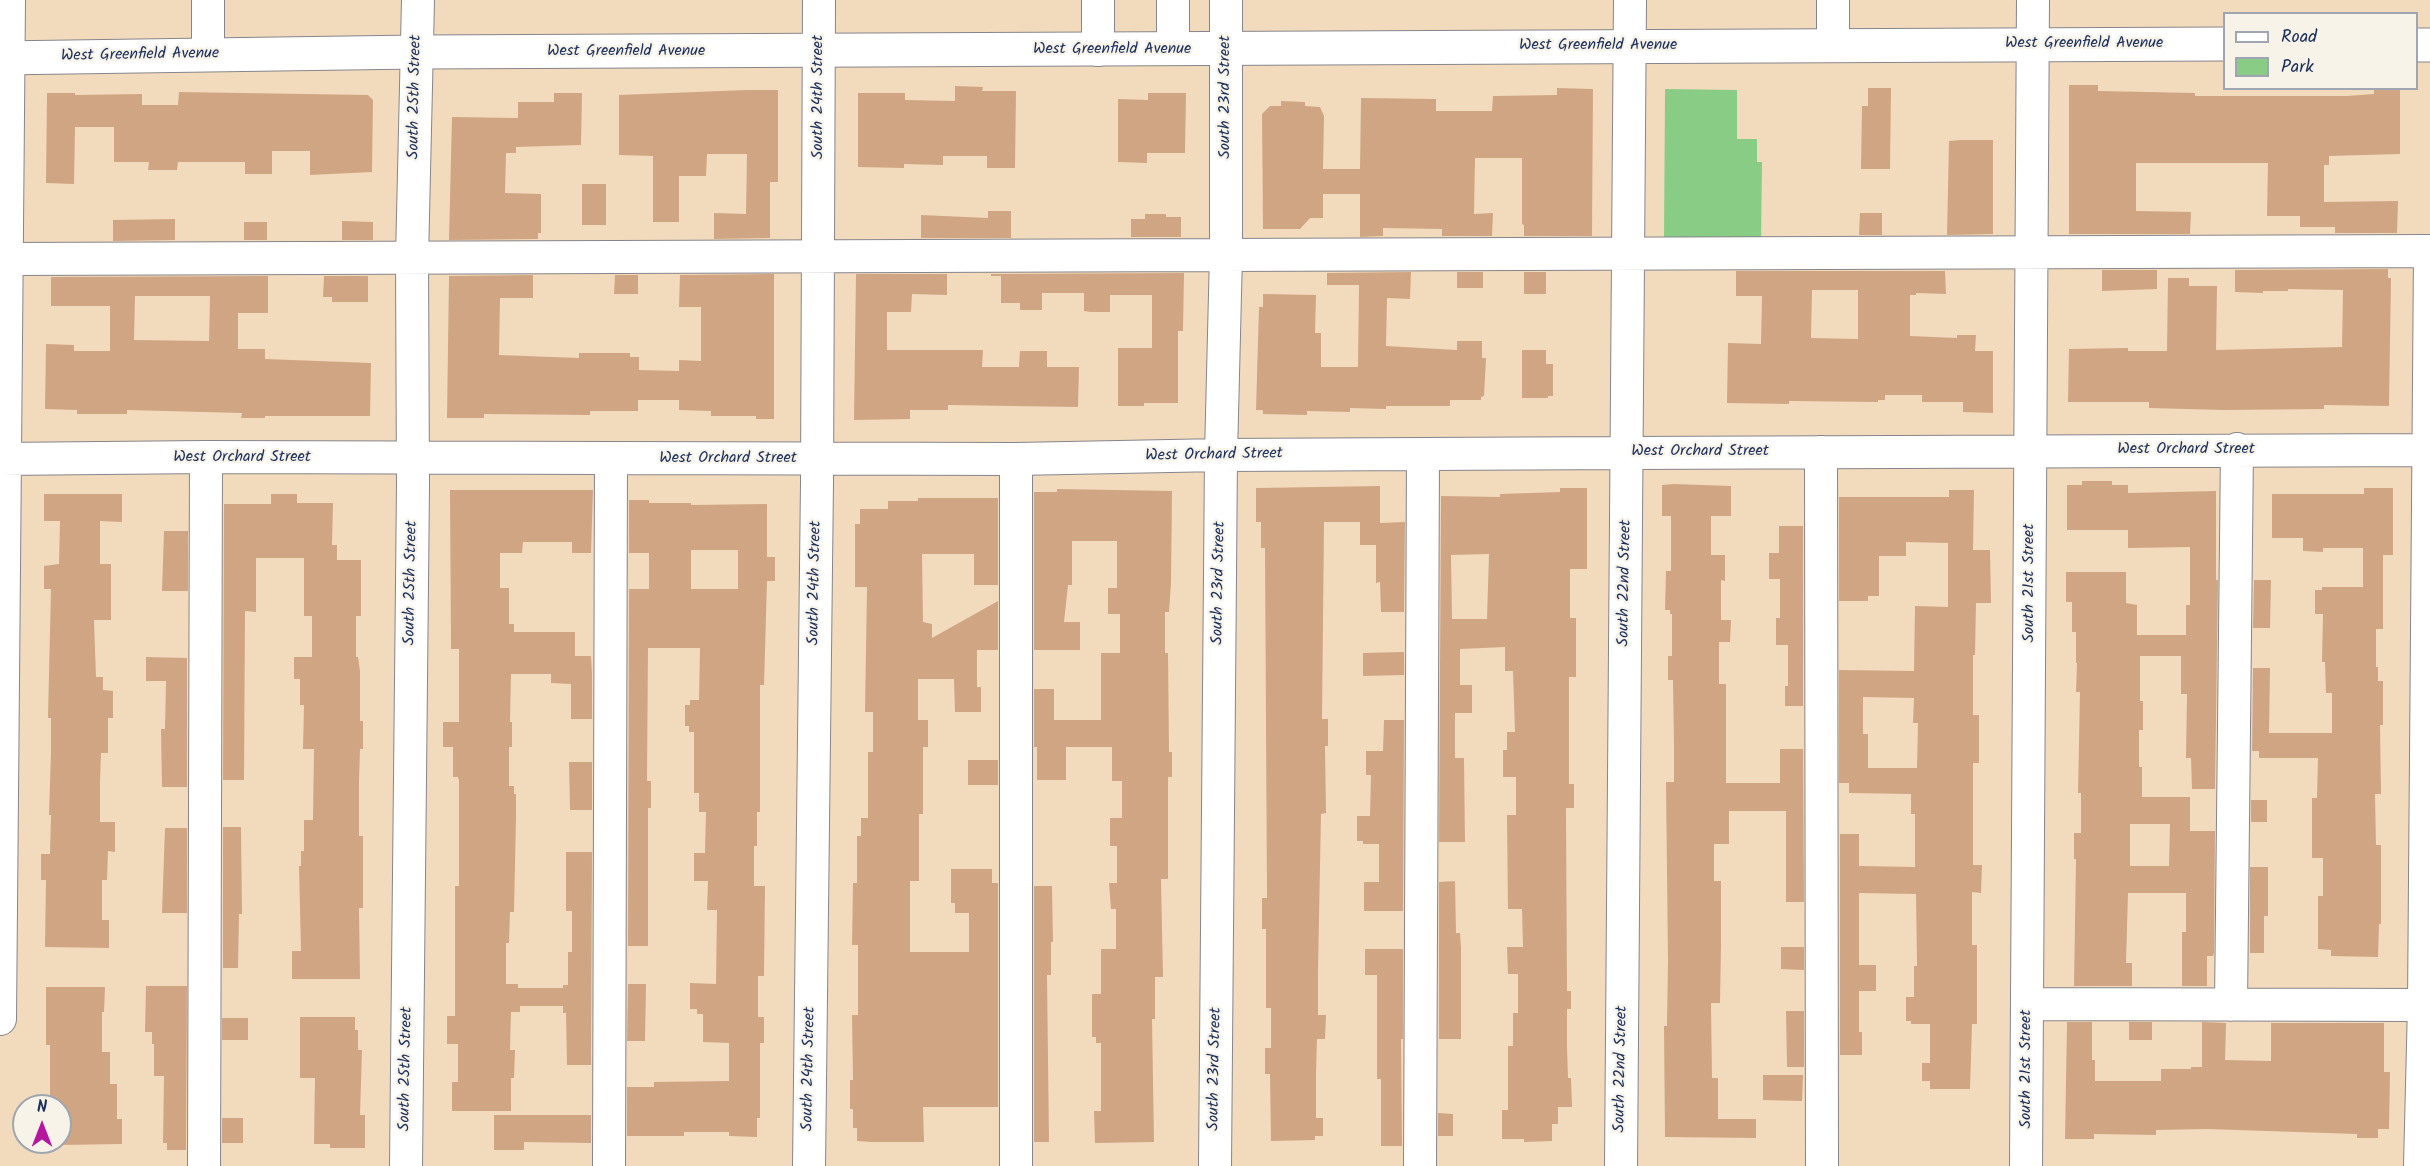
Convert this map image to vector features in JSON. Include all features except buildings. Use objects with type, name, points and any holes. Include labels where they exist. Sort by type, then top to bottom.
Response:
[{"type":"main road","name":"West Greenfield Avenue","points":[[5,58],[417,52],[2223,45]]},
{"type":"street","points":[[0,1019],[3,459],[7,259],[5,58],[9,0]]},
{"type":"street","points":[[208,0],[208,55]]},
{"type":"street","name":"South 25th Street","points":[[406,1166],[413,458],[412,259],[418,0]]},
{"type":"street","name":"South 24th Street","points":[[809,1166],[817,460],[819,0]]},
{"type":"street","points":[[1098,0],[1098,50]]},
{"type":"street","points":[[1173,0],[1173,49]]},
{"type":"street","name":"South 23rd Street","points":[[1215,1166],[1221,455],[1226,254],[1226,0]]},
{"type":"street","name":"South 22nd Street","points":[[1621,1166],[1630,0]]},
{"type":"street","points":[[1833,0],[1833,45]]},
{"type":"street","name":"South 21st Street","points":[[2026,1166],[2033,0]]},
{"type":"street","points":[[7,259],[1226,254],[2430,253],[2428,826],[2420,1166]]},
{"type":"street","points":[[2231,1005],[2237,449]]},
{"type":"street","name":"West Orchard Street","points":[[3,459],[206,457],[817,460],[1221,455],[2429,450]]},
{"type":"street","points":[[1821,452],[1822,1166]]},
{"type":"street","points":[[1420,1166],[1423,455]]},
{"type":"street","points":[[204,1166],[206,457]]},
{"type":"street","points":[[609,1166],[610,459]]},
{"type":"street","points":[[1016,459],[1016,1166]]},
{"type":"street","points":[[2028,1004],[2424,1005]]},
{"type":"green space","points":[[1665,89],[1737,90],[1737,139],[1757,139],[1757,162],[1762,162],[1761,242],[1664,241]]}]
